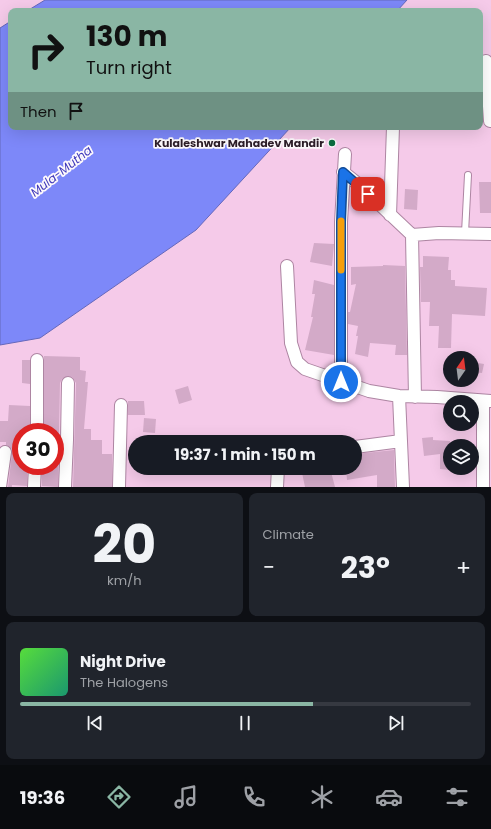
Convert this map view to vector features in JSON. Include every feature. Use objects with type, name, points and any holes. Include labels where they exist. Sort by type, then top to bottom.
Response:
[{"type":"street","points":[[486,60],[487,121]]},
{"type":"street","points":[[390,215],[393,130]]},
{"type":"street","points":[[341,382],[341,222],[345,154]]},
{"type":"street","points":[[343,172],[358,184],[412,235],[464,233],[491,234]]},
{"type":"street","points":[[412,235],[415,397]]},
{"type":"street","points":[[287,266],[291,343],[296,362],[305,368],[369,391],[399,396],[487,401],[483,487]]},
{"type":"street","points":[[37,360],[37,423]]},
{"type":"street","points":[[65,487],[68,383]]},
{"type":"street","points":[[399,396],[403,487]]},
{"type":"street","points":[[119,487],[121,405]]},
{"type":"street","points":[[362,446],[401,441]]},
{"type":"street","points":[[0,487],[5,452]]},
{"type":"street","points":[[34,487],[35,475]]},
{"type":"street","points":[[277,487],[278,475]]},
{"type":"lane","points":[[464,233],[468,175]]},
{"type":"water","points":[[45,0],[407,0],[400,8],[32,8]]},
{"type":"water","name":"Mula-Mutha","points":[[8,23],[8,130],[288,130],[196,230],[40,338],[0,345],[0,28]]},
{"type":"building","points":[[479,182],[491,182],[491,213],[480,213]]},
{"type":"building","points":[[405,189],[418,190],[417,210],[404,209]]},
{"type":"building","points":[[314,243],[334,244],[332,266],[310,262]]},
{"type":"building","points":[[423,256],[449,257],[448,270],[451,270],[451,280],[455,280],[455,286],[487,288],[485,316],[452,314],[451,348],[438,348],[439,326],[429,326],[430,302],[421,302],[420,267],[423,267]]},
{"type":"building","points":[[383,265],[405,266],[407,355],[395,355],[396,345],[370,343],[368,357],[355,354],[358,326],[348,324],[348,312],[350,312],[356,284],[351,285],[351,267]]},
{"type":"building","points":[[314,280],[334,285],[334,355],[305,350],[313,317],[311,317],[315,294],[312,294]]},
{"type":"building","points":[[44,356],[80,357],[80,370],[86,371],[85,382],[88,382],[84,429],[91,429],[91,440],[102,440],[102,454],[112,454],[112,487],[73,487],[76,383],[72,377],[68,376],[62,379],[60,383],[59,423],[44,423]]},
{"type":"building","points":[[22,360],[30,360],[30,384],[22,383]]},
{"type":"building","points":[[479,363],[484,364],[482,373],[479,373]]},
{"type":"building","points":[[188,386],[192,400],[179,404],[175,390]]},
{"type":"building","points":[[128,401],[144,401],[145,415],[128,415]]},
{"type":"building","points":[[9,405],[30,406],[30,423],[12,423],[12,449],[6,445],[6,442],[0,442],[0,421],[8,421]]},
{"type":"building","points":[[144,418],[156,419],[155,433],[143,432]]},
{"type":"building","points":[[433,437],[433,440],[443,441],[443,469],[440,469],[440,454],[424,456],[422,438]]},
{"type":"building","points":[[394,450],[395,487],[377,487],[377,475],[347,480],[347,475],[362,475],[362,453]]},
{"type":"building","points":[[12,453],[12,475],[27,475],[27,486],[12,485],[12,487],[8,487]]},
{"type":"building","points":[[42,475],[58,475],[58,487],[42,486]]},
{"type":"building","points":[[302,475],[332,475],[335,487],[305,487]]},
{"type":"slow traffic","points":[[341,221],[341,270]]},
{"type":"place","name":"Kulaleshwar Mahadev Mandir","points":[[332,143]]},
{"type":"route","points":[[341,382],[341,222],[343,172],[368,194]]}]
